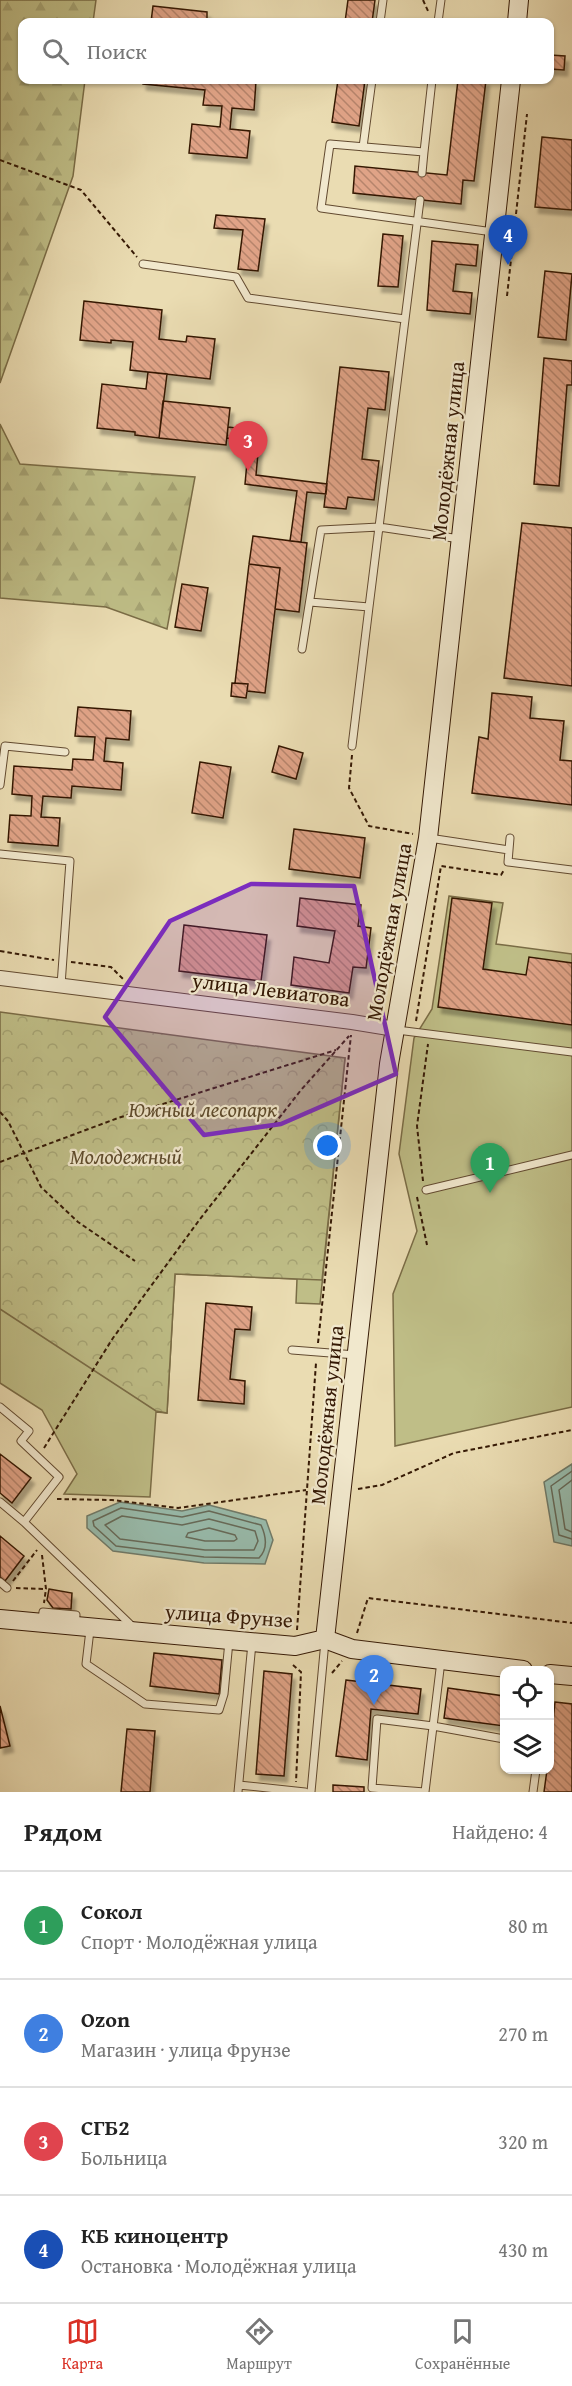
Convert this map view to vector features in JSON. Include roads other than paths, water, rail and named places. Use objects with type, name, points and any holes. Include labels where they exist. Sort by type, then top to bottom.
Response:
[{"type":"main road","points":[[517,18],[519,0]]},
{"type":"main road","name":"Молодёжная улица","points":[[325,1638],[395,1029],[461,539],[511,84]]},
{"type":"main road","name":"улица Фрунзе","points":[[0,1619],[295,1646],[325,1638]]},
{"type":"main road","points":[[325,1638],[352,1649],[500,1668]]},
{"type":"main road","points":[[554,1676],[572,1676]]},
{"type":"street","name":"улица Левиатова","points":[[0,978],[395,1029]]},
{"type":"lane","points":[[381,18],[383,0]]},
{"type":"lane","points":[[439,18],[441,0]]},
{"type":"lane","points":[[363,147],[371,84]]},
{"type":"lane","points":[[422,173],[432,84]]},
{"type":"lane","points":[[424,152],[330,144],[321,208],[493,232]]},
{"type":"lane","points":[[352,746],[420,200]]},
{"type":"lane","points":[[143,264],[236,277],[248,298],[405,319]]},
{"type":"lane","points":[[302,649],[321,530],[379,527],[461,539]]},
{"type":"lane","points":[[310,602],[369,607]]},
{"type":"lane","points":[[0,785],[5,746],[65,752]]},
{"type":"lane","points":[[422,836],[509,850]]},
{"type":"lane","points":[[510,838],[508,862],[572,870]]},
{"type":"lane","points":[[0,854],[70,861],[61,985]]},
{"type":"lane","name":"улица Левиатова","points":[[395,1029],[572,1052]]},
{"type":"lane","points":[[426,1190],[572,1155]]},
{"type":"lane","points":[[292,1350],[356,1355]]},
{"type":"lane","points":[[0,1407],[29,1431],[21,1441],[59,1477],[24,1522]]},
{"type":"lane","points":[[0,1502],[24,1522],[138,1632]]},
{"type":"lane","points":[[0,1582],[7,1588]]},
{"type":"lane","points":[[83,1626],[86,1664],[145,1704],[219,1710],[224,1694],[229,1641]]},
{"type":"lane","name":"Молодёжная улица","points":[[311,1792],[325,1638]]},
{"type":"lane","points":[[252,1643],[239,1788],[305,1792]]},
{"type":"lane","points":[[441,1661],[433,1726],[425,1792],[372,1788],[377,1719],[433,1726],[500,1738]]},
{"type":"lane","points":[[533,1792],[535,1774]]},
{"type":"water","points":[[572,1464],[572,1546],[554,1542],[544,1482]]},
{"type":"water","points":[[120,1502],[182,1511],[209,1505],[266,1520],[273,1540],[265,1564],[204,1563],[113,1551],[87,1528],[87,1516]]},
{"type":"place","name":"КБ киноцентр","points":[[508,265]]},
{"type":"place","name":"СГБ2","points":[[248,471]]},
{"type":"place","name":"Сокол","points":[[490,1193]]},
{"type":"place","name":"Ozon","points":[[374,1705]]},
{"type":"park label","name":"Южный лесопарк","points":[[203,1110]]},
{"type":"park label","name":"Молодежный","points":[[126,1157]]}]
